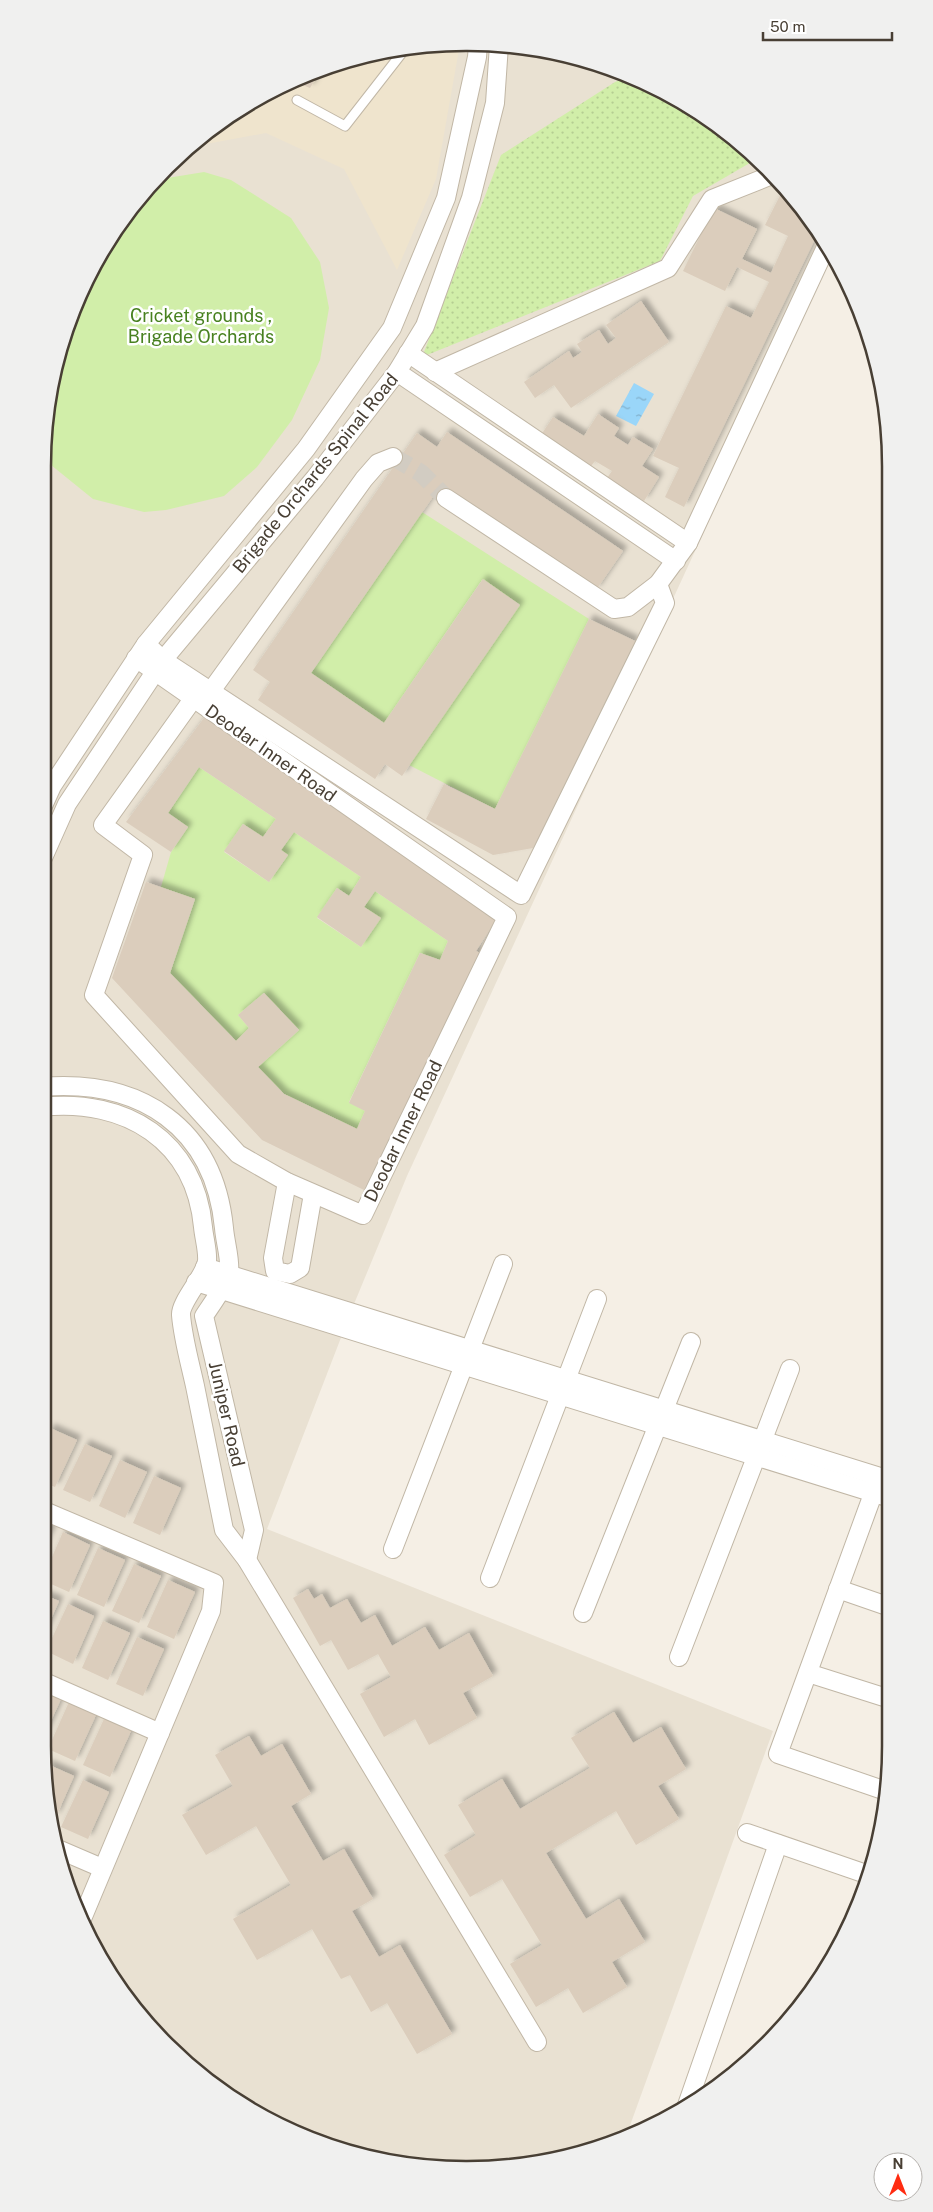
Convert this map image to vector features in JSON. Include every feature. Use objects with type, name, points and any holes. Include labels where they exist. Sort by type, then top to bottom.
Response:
[{"type":"street","name":"Brigade Orchards Spinal Road","points":[[51,788],[141,651],[306,449],[392,328],[446,198],[477,51]]},
{"type":"street","name":"Brigade Orchards Spinal Road","points":[[51,840],[67,804],[158,666],[315,478],[397,372],[425,326],[471,198],[495,103],[498,52]]},
{"type":"street","points":[[435,372],[668,268],[712,199],[765,178]]},
{"type":"street","points":[[432,231],[456,239]]},
{"type":"street","points":[[446,498],[614,609],[628,607],[658,584],[688,542],[823,254]]},
{"type":"street","points":[[408,353],[688,542]]},
{"type":"street","points":[[397,372],[676,561]]},
{"type":"street","points":[[211,691],[364,479],[378,463],[393,457]]},
{"type":"street","points":[[158,666],[211,691],[522,895],[664,603],[658,584]]},
{"type":"street","points":[[141,651],[193,699]]},
{"type":"street","name":"Deodar Inner Road","points":[[193,699],[507,917],[363,1215],[287,1182],[238,1154],[94,995],[143,855],[103,825],[193,699]]},
{"type":"street","points":[[51,1087],[65,1086],[106,1091],[144,1103],[162,1112],[176,1124],[200,1151],[216,1183],[220,1200],[229,1275]]},
{"type":"street","points":[[51,1108],[84,1108],[119,1116],[151,1130],[168,1144],[183,1162],[196,1190],[207,1262],[180,1313],[224,1530],[246,1560],[537,2042]]},
{"type":"street","points":[[287,1182],[272,1258],[275,1271],[290,1274],[300,1268],[313,1194]]},
{"type":"street","points":[[393,1549],[503,1264]]},
{"type":"street","points":[[200,1275],[229,1275],[470,1349],[563,1387],[882,1486]]},
{"type":"street","points":[[200,1275],[220,1290],[464,1366],[563,1387]]},
{"type":"street","name":"Juniper Road","points":[[229,1275],[204,1316],[254,1530],[246,1560]]},
{"type":"street","points":[[490,1578],[597,1299]]},
{"type":"street","points":[[583,1613],[691,1342]]},
{"type":"street","points":[[678,1656],[790,1369]]},
{"type":"street","points":[[879,1789],[778,1754],[838,1589],[882,1488]]},
{"type":"street","points":[[51,1514],[214,1583],[211,1611],[86,1910]]},
{"type":"street","points":[[838,1589],[882,1604]]},
{"type":"street","points":[[808,1673],[882,1696]]},
{"type":"street","points":[[51,1685],[160,1732]]},
{"type":"street","points":[[747,1833],[862,1873]]},
{"type":"street","points":[[691,2095],[778,1844]]},
{"type":"street","points":[[65,1852],[102,1868]]},
{"type":"lane","points":[[297,100],[345,126],[399,57]]},
{"type":"shaded area","points":[[459,51],[436,179],[397,270],[344,169],[266,133],[205,144],[236,121],[259,107],[283,94],[333,73],[385,59]]},
{"type":"shaded area","points":[[439,52],[494,52],[548,59],[574,65],[625,83],[650,94],[697,121],[740,154],[779,193],[812,236],[828,263],[407,1176],[354,1304],[267,1529],[773,1731],[629,2127],[600,2139],[548,2153],[494,2160],[466,2161],[439,2160],[385,2153],[333,2139],[308,2129],[283,2118],[236,2091],[193,2058],[173,2039],[154,2019],[121,1976],[94,1929],[73,1879],[65,1853],[55,1800],[51,1745],[51,466],[52,439],[59,385],[73,333],[94,283],[121,236],[154,193],[193,154],[236,121],[283,94],[333,73],[359,65],[385,59]]},
{"type":"green space","points":[[619,81],[625,83],[674,107],[719,137],[750,163],[693,196],[660,261],[422,357],[501,155]]},
{"type":"green space","name":"Cricket grounds , Brigade Orchards","points":[[204,172],[231,180],[291,218],[320,262],[329,308],[320,360],[292,420],[257,467],[224,496],[166,510],[144,512],[93,499],[51,465],[52,439],[59,385],[65,359],[73,333],[94,283],[121,236],[154,193],[168,178]]},
{"type":"green space","points":[[422,512],[589,619],[495,809],[409,765],[519,604],[482,580],[384,723],[311,673]]},
{"type":"green space","points":[[199,767],[276,819],[263,837],[243,824],[224,852],[269,882],[288,855],[281,850],[294,832],[361,877],[349,896],[337,888],[317,918],[361,947],[380,918],[364,907],[375,891],[448,941],[440,960],[420,953],[349,1102],[365,1111],[357,1129],[284,1094],[258,1067],[299,1030],[264,993],[238,1015],[249,1028],[236,1041],[170,973],[195,899],[161,887],[171,852],[188,827],[168,813]]},
{"type":"water","points":[[634,383],[654,394],[636,426],[616,416]]},
{"type":"building","points":[[314,80],[310,88],[303,85]]},
{"type":"building","points":[[780,195],[815,240],[684,507],[665,497],[679,468],[653,456],[726,306],[751,318],[769,282],[737,267],[725,291],[683,271],[714,208],[757,229],[742,259],[771,273],[788,236],[765,225]]},
{"type":"building","points":[[641,301],[669,342],[571,408],[554,385],[535,398],[524,382],[569,351],[573,358],[582,352],[577,344],[599,330],[608,344],[616,338],[606,325]]},
{"type":"building","points":[[598,414],[619,428],[614,436],[628,445],[633,437],[653,449],[642,466],[659,477],[644,501],[607,478],[612,471],[595,461],[591,466],[541,435],[553,417],[584,436]]},
{"type":"building","points":[[447,432],[623,551],[596,590],[441,485],[311,673],[384,723],[483,579],[520,605],[402,776],[385,764],[375,779],[258,700],[270,682],[253,670],[417,433],[437,447]]},
{"type":"building","points":[[589,619],[635,641],[533,848],[493,855],[426,819],[444,784],[495,809]]},
{"type":"building","points":[[207,714],[495,921],[476,951],[480,953],[364,1190],[262,1140],[112,978],[146,882],[195,899],[170,973],[236,1041],[249,1028],[238,1015],[264,993],[299,1030],[258,1067],[284,1094],[357,1129],[365,1111],[349,1103],[420,953],[440,960],[448,941],[375,891],[364,907],[381,918],[361,947],[317,917],[337,888],[349,896],[361,877],[294,832],[281,850],[288,855],[269,882],[224,851],[243,824],[263,837],[276,819],[199,767],[168,813],[188,827],[171,852],[126,822]]},
{"type":"building","points":[[51,1428],[77,1440],[55,1487],[51,1485]]},
{"type":"building","points":[[85,1444],[112,1456],[90,1502],[63,1490]]},
{"type":"building","points":[[120,1460],[147,1472],[125,1518],[99,1506]]},
{"type":"building","points":[[154,1476],[181,1488],[160,1535],[133,1523]]},
{"type":"building","points":[[63,1532],[90,1545],[69,1592],[51,1584],[51,1559]]},
{"type":"building","points":[[98,1548],[125,1560],[104,1607],[77,1595]]},
{"type":"building","points":[[134,1564],[161,1576],[139,1623],[112,1611]]},
{"type":"building","points":[[168,1580],[195,1592],[174,1639],[147,1627]]},
{"type":"building","points":[[308,1589],[314,1599],[322,1594],[330,1608],[347,1599],[361,1623],[375,1615],[392,1646],[425,1627],[439,1650],[469,1633],[493,1676],[463,1693],[477,1718],[429,1745],[415,1719],[384,1737],[360,1694],[391,1677],[378,1654],[348,1670],[331,1640],[320,1646],[293,1598]]},
{"type":"building","points":[[51,1598],[59,1601],[51,1619]]},
{"type":"building","points":[[68,1604],[94,1616],[73,1664],[51,1653],[51,1640]]},
{"type":"building","points":[[103,1621],[130,1633],[108,1680],[82,1668]]},
{"type":"building","points":[[137,1637],[164,1649],[143,1696],[116,1684]]},
{"type":"building","points":[[51,1695],[61,1699],[51,1721]]},
{"type":"building","points":[[69,1702],[96,1715],[75,1761],[51,1750],[51,1742]]},
{"type":"building","points":[[614,1712],[633,1743],[661,1727],[686,1769],[658,1786],[679,1819],[636,1845],[616,1811],[546,1853],[586,1919],[619,1899],[645,1942],[612,1962],[627,1987],[583,2013],[568,1988],[536,2007],[510,1964],[542,1945],[502,1879],[470,1897],[444,1855],[476,1835],[458,1805],[502,1779],[520,1809],[590,1768],[571,1738]]},
{"type":"building","points":[[104,1719],[131,1731],[110,1777],[83,1765]]},
{"type":"building","points":[[249,1736],[261,1756],[282,1744],[311,1794],[291,1806],[323,1861],[344,1849],[373,1899],[352,1911],[379,1957],[400,1945],[452,2034],[417,2054],[387,2003],[371,2012],[350,1975],[341,1979],[312,1929],[257,1960],[233,1919],[291,1885],[256,1826],[206,1855],[182,1815],[233,1786],[215,1755]]},
{"type":"building","points":[[52,1766],[74,1776],[57,1814]]},
{"type":"building","points":[[83,1780],[109,1792],[88,1839],[61,1827]]},
{"type":"tunnel","points":[[393,457],[421,473],[446,498]]}]
